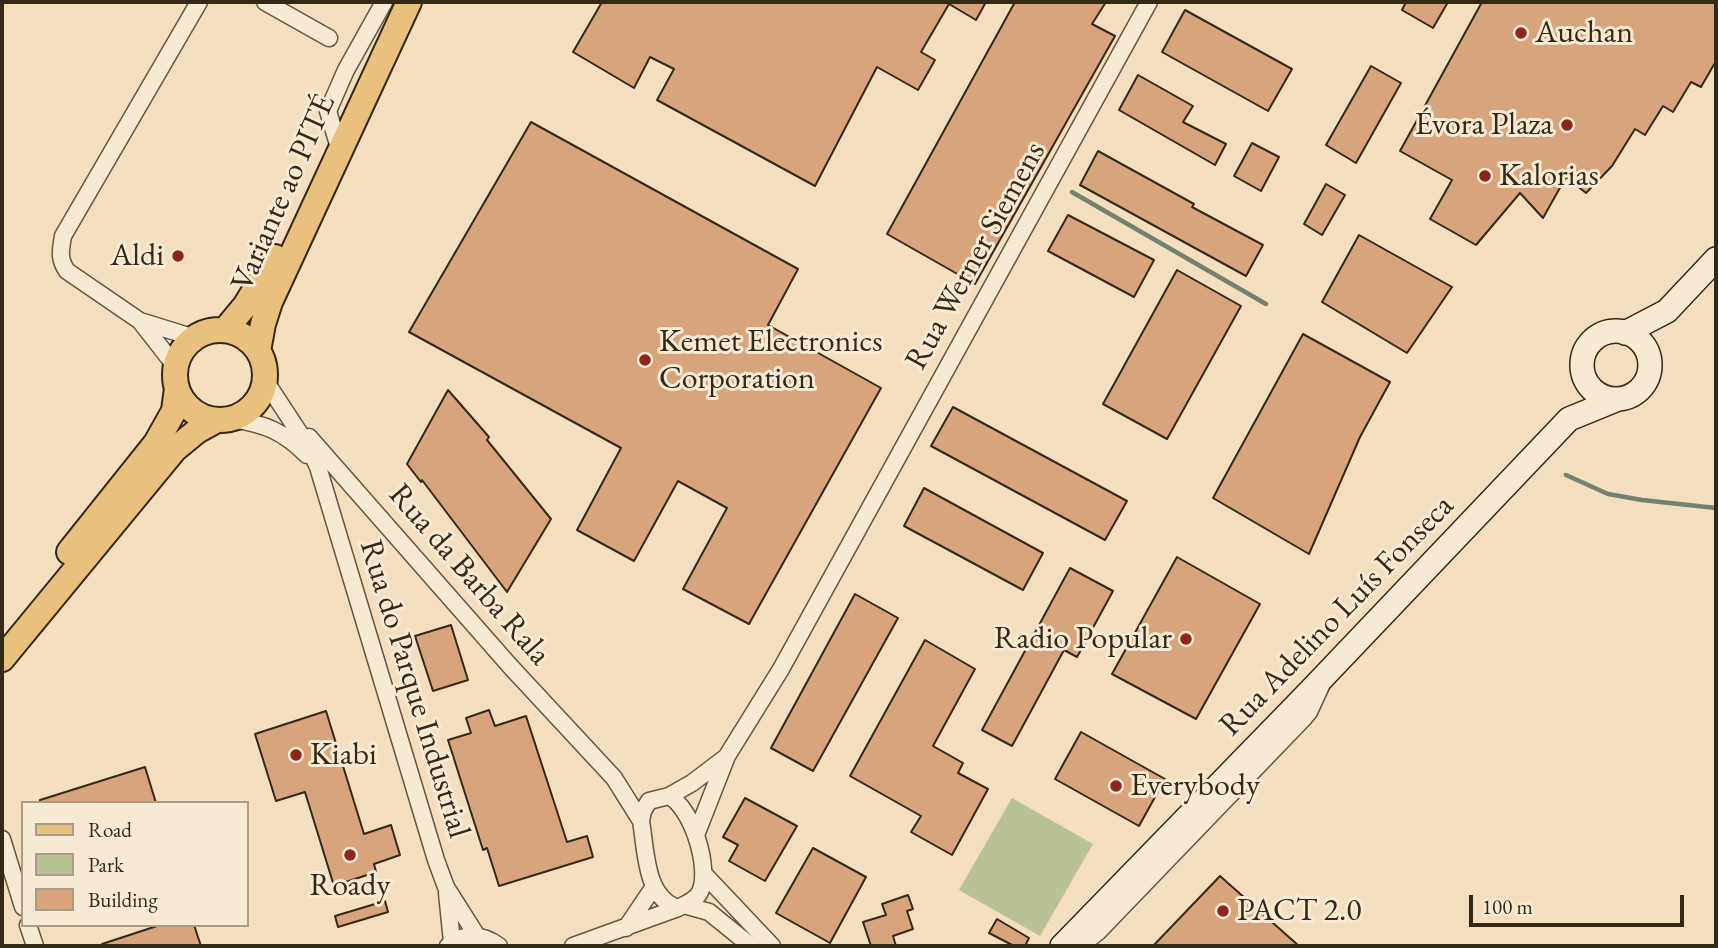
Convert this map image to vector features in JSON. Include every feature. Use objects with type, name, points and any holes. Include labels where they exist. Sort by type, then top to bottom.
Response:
[{"type":"main road","name":"Variante ao PITÉ","points":[[258,351],[270,302],[409,2]]},
{"type":"main road","name":"Variante ao PITÉ","points":[[225,330],[261,282],[379,65]]},
{"type":"main road","points":[[2,635],[156,443],[174,411],[177,378],[184,348],[209,331],[225,330],[240,335],[258,351],[265,373],[263,388],[256,402],[246,412],[197,431],[174,450],[2,659]]},
{"type":"main road","points":[[177,378],[187,407],[201,417],[224,420]]},
{"type":"street","points":[[195,338],[139,321],[67,271],[61,262],[63,236],[199,2]]},
{"type":"street","points":[[265,2],[329,38]]},
{"type":"street","points":[[337,141],[328,111],[346,70],[384,2]]},
{"type":"street","name":"Rua Werner Siemens","points":[[696,835],[727,756],[781,669],[832,578],[1149,2]]},
{"type":"street","points":[[1625,333],[1667,311],[1716,259]]},
{"type":"street","points":[[1648,357],[1640,342],[1625,333],[1612,332],[1593,340],[1587,348],[1582,362],[1583,374],[1590,388],[1600,396],[1618,400],[1629,397],[1644,383],[1648,373],[1648,357],[1667,311]]},
{"type":"street","points":[[139,321],[177,378]]},
{"type":"street","name":"Rua Adelino Luís Fonseca","points":[[1569,419],[1583,374]]},
{"type":"street","name":"Rua da Barba Rala","points":[[264,379],[308,446],[318,467]]},
{"type":"street","name":"Rua Adelino Luís Fonseca","points":[[1064,946],[1569,419],[1618,400]]},
{"type":"street","name":"Rua da Barba Rala","points":[[284,409],[510,666],[614,778],[641,821]]},
{"type":"street","points":[[224,420],[260,423],[281,433],[318,467]]},
{"type":"street","name":"Rua do Parque Industrial","points":[[318,467],[436,860],[446,887],[477,936]]},
{"type":"street","name":"Rua Werner Siemens","points":[[649,801],[669,796],[692,783],[727,756]]},
{"type":"street","name":"Rua da Barba Rala","points":[[614,778],[649,801]]},
{"type":"street","points":[[573,946],[681,906],[700,893],[704,874],[696,835],[688,813],[678,801],[669,796]]},
{"type":"street","points":[[649,801],[641,821],[653,888],[667,905],[709,912],[751,946]]},
{"type":"street","points":[[2,839],[21,901]]},
{"type":"street","points":[[704,874],[772,946]]},
{"type":"street","name":"Rua do Parque Industrial","points":[[446,887],[450,944]]},
{"type":"street","points":[[626,928],[653,888]]},
{"type":"street","points":[[29,927],[35,946]]},
{"type":"street","points":[[450,944],[464,937],[477,936],[499,946]]},
{"type":"green space","points":[[1012,798],[1093,844],[1040,936],[959,890]]},
{"type":"building","points":[[602,2],[986,2],[976,20],[949,4],[921,52],[935,60],[918,90],[877,67],[815,186],[657,100],[674,69],[650,57],[634,88],[573,52]]},
{"type":"building","points":[[1015,2],[1106,2],[1092,24],[1115,36],[975,284],[887,234]]},
{"type":"building","points":[[1406,2],[1448,2],[1433,28],[1402,10]]},
{"type":"building","name":"Évora Plaza","points":[[1482,2],[1716,2],[1716,61],[1701,87],[1691,82],[1673,112],[1663,106],[1645,135],[1635,129],[1612,166],[1586,193],[1566,177],[1543,218],[1520,193],[1476,245],[1430,219],[1452,180],[1400,151]]},
{"type":"building","points":[[1185,10],[1292,69],[1268,111],[1162,52]]},
{"type":"building","points":[[1371,66],[1401,83],[1356,163],[1326,145]]},
{"type":"building","points":[[1138,75],[1193,106],[1183,122],[1226,144],[1215,165],[1119,110]]},
{"type":"building","name":"Kemet Electronics Corporation","points":[[531,122],[798,269],[768,325],[881,388],[749,624],[683,589],[727,508],[678,481],[634,561],[577,530],[621,448],[409,332]]},
{"type":"building","points":[[1252,143],[1279,157],[1261,191],[1234,176]]},
{"type":"building","points":[[1098,151],[1194,204],[1192,207],[1263,245],[1246,276],[1080,185]]},
{"type":"building","points":[[1326,184],[1345,195],[1322,235],[1304,224]]},
{"type":"building","points":[[1068,215],[1154,260],[1134,297],[1048,251]]},
{"type":"building","points":[[1359,235],[1452,287],[1407,353],[1322,302]]},
{"type":"building","points":[[1177,270],[1241,306],[1167,439],[1103,404]]},
{"type":"building","points":[[1303,334],[1390,382],[1360,437],[1309,554],[1213,498]]},
{"type":"building","points":[[448,390],[489,437],[487,440],[551,519],[507,592],[407,464]]},
{"type":"building","points":[[953,407],[1127,501],[1105,540],[931,446]]},
{"type":"building","points":[[924,488],[1043,553],[1023,590],[904,526]]},
{"type":"building","name":"Radio Popular","points":[[1177,557],[1260,604],[1196,719],[1112,674]]},
{"type":"building","points":[[1070,568],[1113,591],[1077,657],[1064,650],[1012,746],[982,730]]},
{"type":"building","points":[[855,594],[898,618],[813,771],[771,748]]},
{"type":"building","points":[[451,625],[468,680],[433,691],[415,636]]},
{"type":"building","points":[[925,640],[975,669],[933,746],[963,763],[958,773],[988,789],[952,855],[911,832],[921,816],[850,776]]},
{"type":"building","points":[[489,710],[495,726],[526,716],[567,842],[587,836],[593,857],[499,886],[487,848],[483,850],[448,740],[471,733],[466,718]]},
{"type":"building","points":[[326,711],[364,834],[391,825],[400,855],[374,864],[376,872],[334,886],[305,792],[276,801],[255,734]]},
{"type":"building","points":[[1081,732],[1165,779],[1139,826],[1055,779]]},
{"type":"building","points":[[145,767],[155,801],[40,801]]},
{"type":"building","points":[[745,798],[797,826],[765,881],[729,861],[738,845],[723,837]]},
{"type":"building","points":[[813,848],[866,877],[830,943],[776,913]]},
{"type":"building","name":"PACT 2.0","points":[[1220,876],[1299,946],[1153,946]]},
{"type":"building","points":[[908,895],[913,909],[907,911],[913,929],[893,936],[896,946],[871,946],[863,922],[886,915],[882,904]]},
{"type":"building","points":[[385,901],[388,912],[338,927],[335,916]]},
{"type":"building","points":[[997,919],[1029,938],[1025,946],[1014,946],[989,933]]},
{"type":"building","points":[[154,927],[195,927],[201,946],[102,946]]},
{"type":"waterway","points":[[1072,192],[1266,304]]},
{"type":"waterway","points":[[1566,475],[1608,494],[1716,508]]},
{"type":"place","name":"Auchan","points":[[1521,33]]},
{"type":"place","name":"Évora Plaza","points":[[1567,125]]},
{"type":"place","name":"Kalorias","points":[[1485,176]]},
{"type":"place","name":"Aldi","points":[[178,256]]},
{"type":"place","name":"Kemet Electronics Corporation","points":[[645,360]]},
{"type":"place","name":"Radio Popular","points":[[1186,639]]},
{"type":"place","name":"Kiabi","points":[[296,755]]},
{"type":"place","name":"Everybody","points":[[1116,786]]},
{"type":"place","name":"Roady","points":[[350,855]]},
{"type":"place","name":"PACT 2.0","points":[[1223,911]]}]
